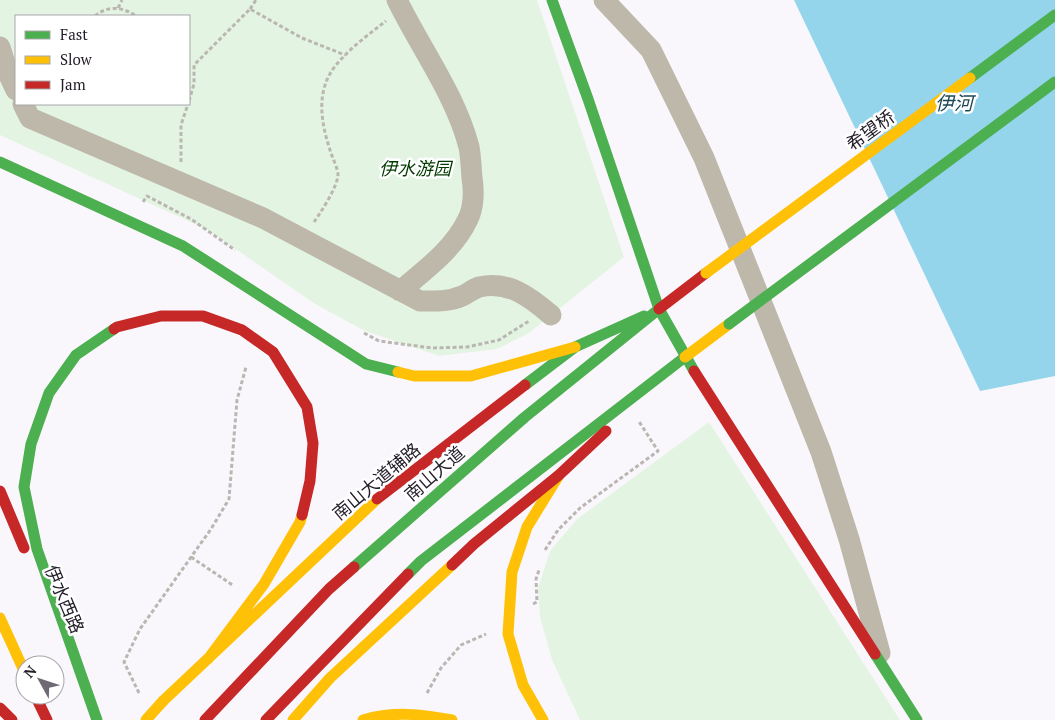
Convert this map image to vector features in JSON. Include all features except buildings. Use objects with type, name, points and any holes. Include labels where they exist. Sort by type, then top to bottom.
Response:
[{"type":"main road","points":[[552,0],[588,99],[659,309],[685,356],[824,577],[917,720]]},
{"type":"main road","name":"希望桥","points":[[706,273],[1055,15]]},
{"type":"main road","points":[[266,720],[421,561],[685,356],[1055,82]]},
{"type":"main road","points":[[0,162],[183,246],[366,364],[414,376],[471,376],[575,347]]},
{"type":"main road","name":"南山大道","points":[[205,720],[329,589],[525,417],[706,273]]},
{"type":"main road","name":"南山大道辅路","points":[[146,720],[163,701],[372,503],[575,347],[659,309]]},
{"type":"main road","points":[[97,720],[37,549],[24,487],[31,444],[49,393],[76,355],[117,327],[162,316],[203,316],[242,330],[273,352],[307,407],[314,443],[310,480],[300,522],[264,584],[208,659]]},
{"type":"main road","points":[[293,720],[330,678],[474,544],[559,475],[685,356]]},
{"type":"main road","points":[[543,720],[523,685],[508,634],[512,572],[527,527],[559,475]]},
{"type":"main road","name":"伊水西路","points":[[0,491],[97,720]]},
{"type":"main road","points":[[0,618],[17,655]]},
{"type":"main road","points":[[40,705],[47,720]]},
{"type":"main road","points":[[0,708],[12,720]]},
{"type":"main road","points":[[363,720],[375,716],[422,714],[452,720]]},
{"type":"street","points":[[604,0],[651,50],[704,158],[821,452],[849,539],[885,669]]},
{"type":"street","points":[[399,5],[452,99],[469,148],[474,191],[469,218],[456,239],[434,262],[400,291]]},
{"type":"street","points":[[0,47],[15,88]]},
{"type":"street","points":[[24,105],[30,118],[263,218],[420,301],[443,302],[462,297],[478,287],[506,286],[530,297],[552,315]]},
{"type":"path","points":[[118,8],[122,0]]},
{"type":"path","points":[[190,96],[194,84],[194,66],[250,9],[256,0]]},
{"type":"path","points":[[301,238],[325,208],[338,175],[327,141],[321,109],[323,90],[332,71],[345,55],[399,5]]},
{"type":"path","points":[[97,15],[108,9],[118,8],[128,10],[135,15]]},
{"type":"path","points":[[250,9],[302,38],[345,55]]},
{"type":"path","points":[[190,63],[194,66]]},
{"type":"path","points":[[187,105],[182,125],[180,158],[187,186]]},
{"type":"path","points":[[356,329],[379,341],[432,348],[467,347],[499,340],[530,321]]},
{"type":"path","points":[[140,695],[124,662],[140,629],[211,529],[229,499],[237,400],[246,367]]},
{"type":"path","points":[[544,551],[558,530],[580,508],[658,451],[630,408]]},
{"type":"path","points":[[191,557],[253,598]]},
{"type":"path","points":[[531,606],[537,602],[536,579],[539,570]]},
{"type":"path","points":[[426,695],[441,668],[460,645],[487,633]]},
{"type":"green space","name":"伊水游园","points":[[0,0],[537,0],[624,257],[529,333],[497,349],[439,356],[365,331],[315,304],[208,230],[0,135]]},
{"type":"green space","points":[[709,422],[900,720],[580,720],[552,660],[540,617],[538,588],[550,551],[577,519]]},
{"type":"water","name":"伊河","points":[[794,0],[1055,0],[1055,376],[980,391]]},
{"type":"traffic: fast","points":[[552,0],[588,99],[659,309],[694,371]]},
{"type":"traffic: fast","points":[[970,78],[1055,15]]},
{"type":"traffic: fast","points":[[729,324],[1055,82]]},
{"type":"traffic: fast","points":[[0,162],[183,246],[366,364],[398,372]]},
{"type":"traffic: fast","points":[[354,567],[525,417],[659,309]]},
{"type":"traffic: fast","points":[[525,385],[575,347],[644,316]]},
{"type":"traffic: fast","points":[[97,720],[37,549],[24,487],[31,444],[49,393],[76,355],[114,329]]},
{"type":"traffic: fast","points":[[408,574],[421,561],[685,357]]},
{"type":"traffic: fast","points":[[875,654],[917,720]]},
{"type":"traffic: slow","points":[[706,273],[970,78]]},
{"type":"traffic: slow","points":[[685,357],[729,324]]},
{"type":"traffic: slow","points":[[398,372],[414,376],[471,376],[575,347]]},
{"type":"traffic: slow","points":[[543,720],[523,685],[508,634],[512,572],[527,527],[559,475]]},
{"type":"traffic: slow","points":[[163,701],[377,499]]},
{"type":"traffic: slow","points":[[208,659],[264,584],[300,522],[302,515]]},
{"type":"traffic: slow","points":[[293,720],[330,678],[452,565]]},
{"type":"traffic: slow","points":[[0,618],[17,655]]},
{"type":"traffic: slow","points":[[146,720],[163,701]]},
{"type":"traffic: slow","points":[[363,720],[396,714],[430,716],[452,720]]},
{"type":"traffic: jam","points":[[659,309],[706,273]]},
{"type":"traffic: jam","points":[[114,329],[161,316],[203,316],[242,330],[273,352],[307,407],[313,443],[310,481],[302,515]]},
{"type":"traffic: jam","points":[[694,371],[875,654]]},
{"type":"traffic: jam","points":[[377,499],[525,385]]},
{"type":"traffic: jam","points":[[452,565],[474,544],[559,475],[606,431]]},
{"type":"traffic: jam","points":[[0,491],[24,548]]},
{"type":"traffic: jam","points":[[205,720],[329,589],[354,567]]},
{"type":"traffic: jam","points":[[266,720],[408,574]]},
{"type":"traffic: jam","points":[[40,705],[47,720]]},
{"type":"traffic: jam","points":[[0,708],[12,720]]}]
